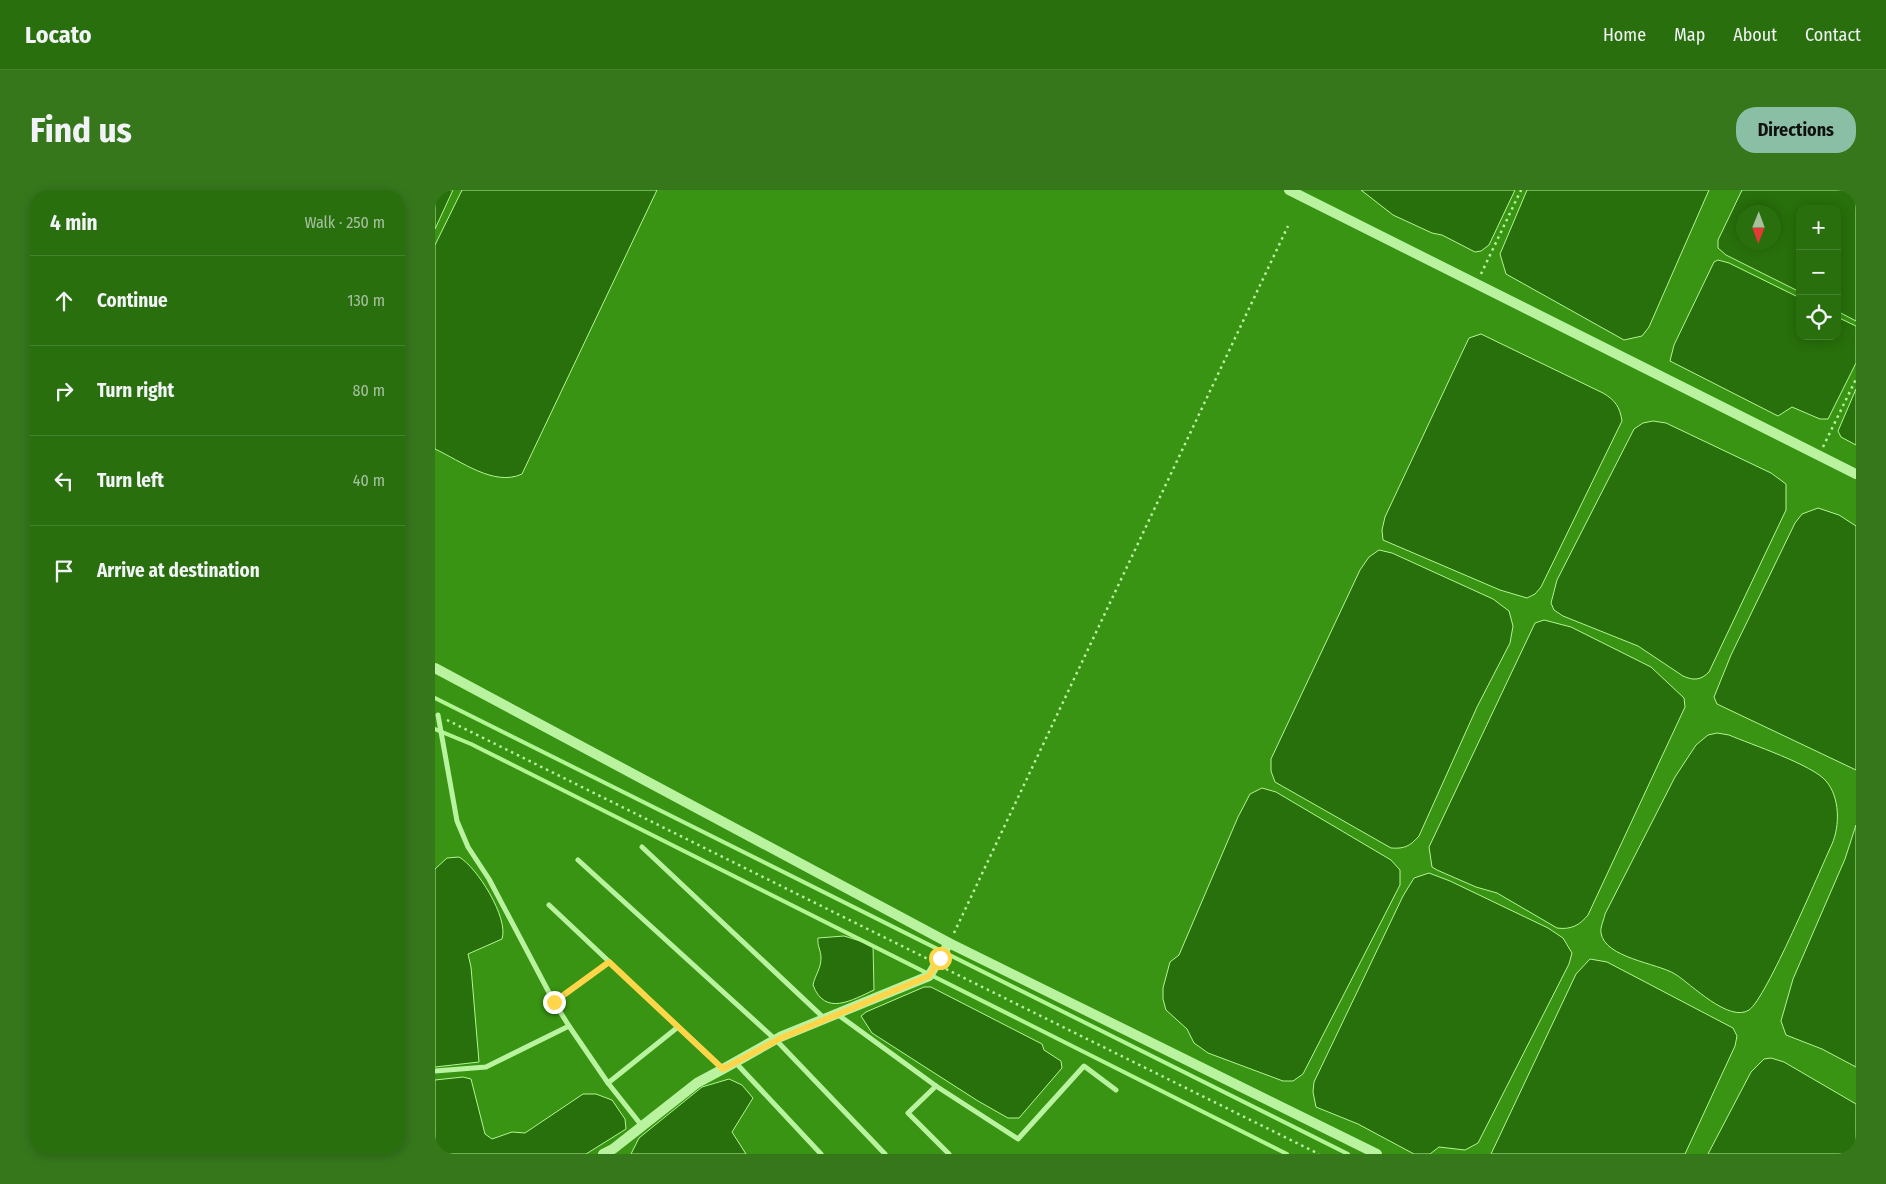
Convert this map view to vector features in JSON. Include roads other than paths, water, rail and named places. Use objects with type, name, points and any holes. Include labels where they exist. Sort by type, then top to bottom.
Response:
[{"type":"street","points":[[1289,190],[1856,474]]},
{"type":"street","points":[[435,668],[948,945],[1377,1154]]},
{"type":"street","points":[[603,1154],[613,1149],[697,1083],[776,1040],[837,1014],[935,967],[948,945]]},
{"type":"lane","points":[[438,716],[457,821],[468,847],[489,879],[554,1002],[608,1083],[642,1126]]},
{"type":"lane","points":[[642,847],[825,1019]]},
{"type":"lane","points":[[578,860],[776,1040],[885,1154]]},
{"type":"lane","points":[[549,905],[723,1069]]},
{"type":"lane","points":[[554,1002],[609,962]]},
{"type":"lane","points":[[837,1014],[936,1086],[1018,1139],[1084,1066],[1116,1090]]},
{"type":"lane","points":[[435,1071],[486,1066],[569,1026]]},
{"type":"lane","points":[[608,1083],[678,1027]]},
{"type":"lane","points":[[735,1062],[821,1154]]},
{"type":"lane","points":[[936,1086],[908,1113],[949,1154]]},
{"type":"waterway","points":[[435,698],[1348,1154]]},
{"type":"waterway","points":[[435,729],[471,744],[1287,1154]]}]
